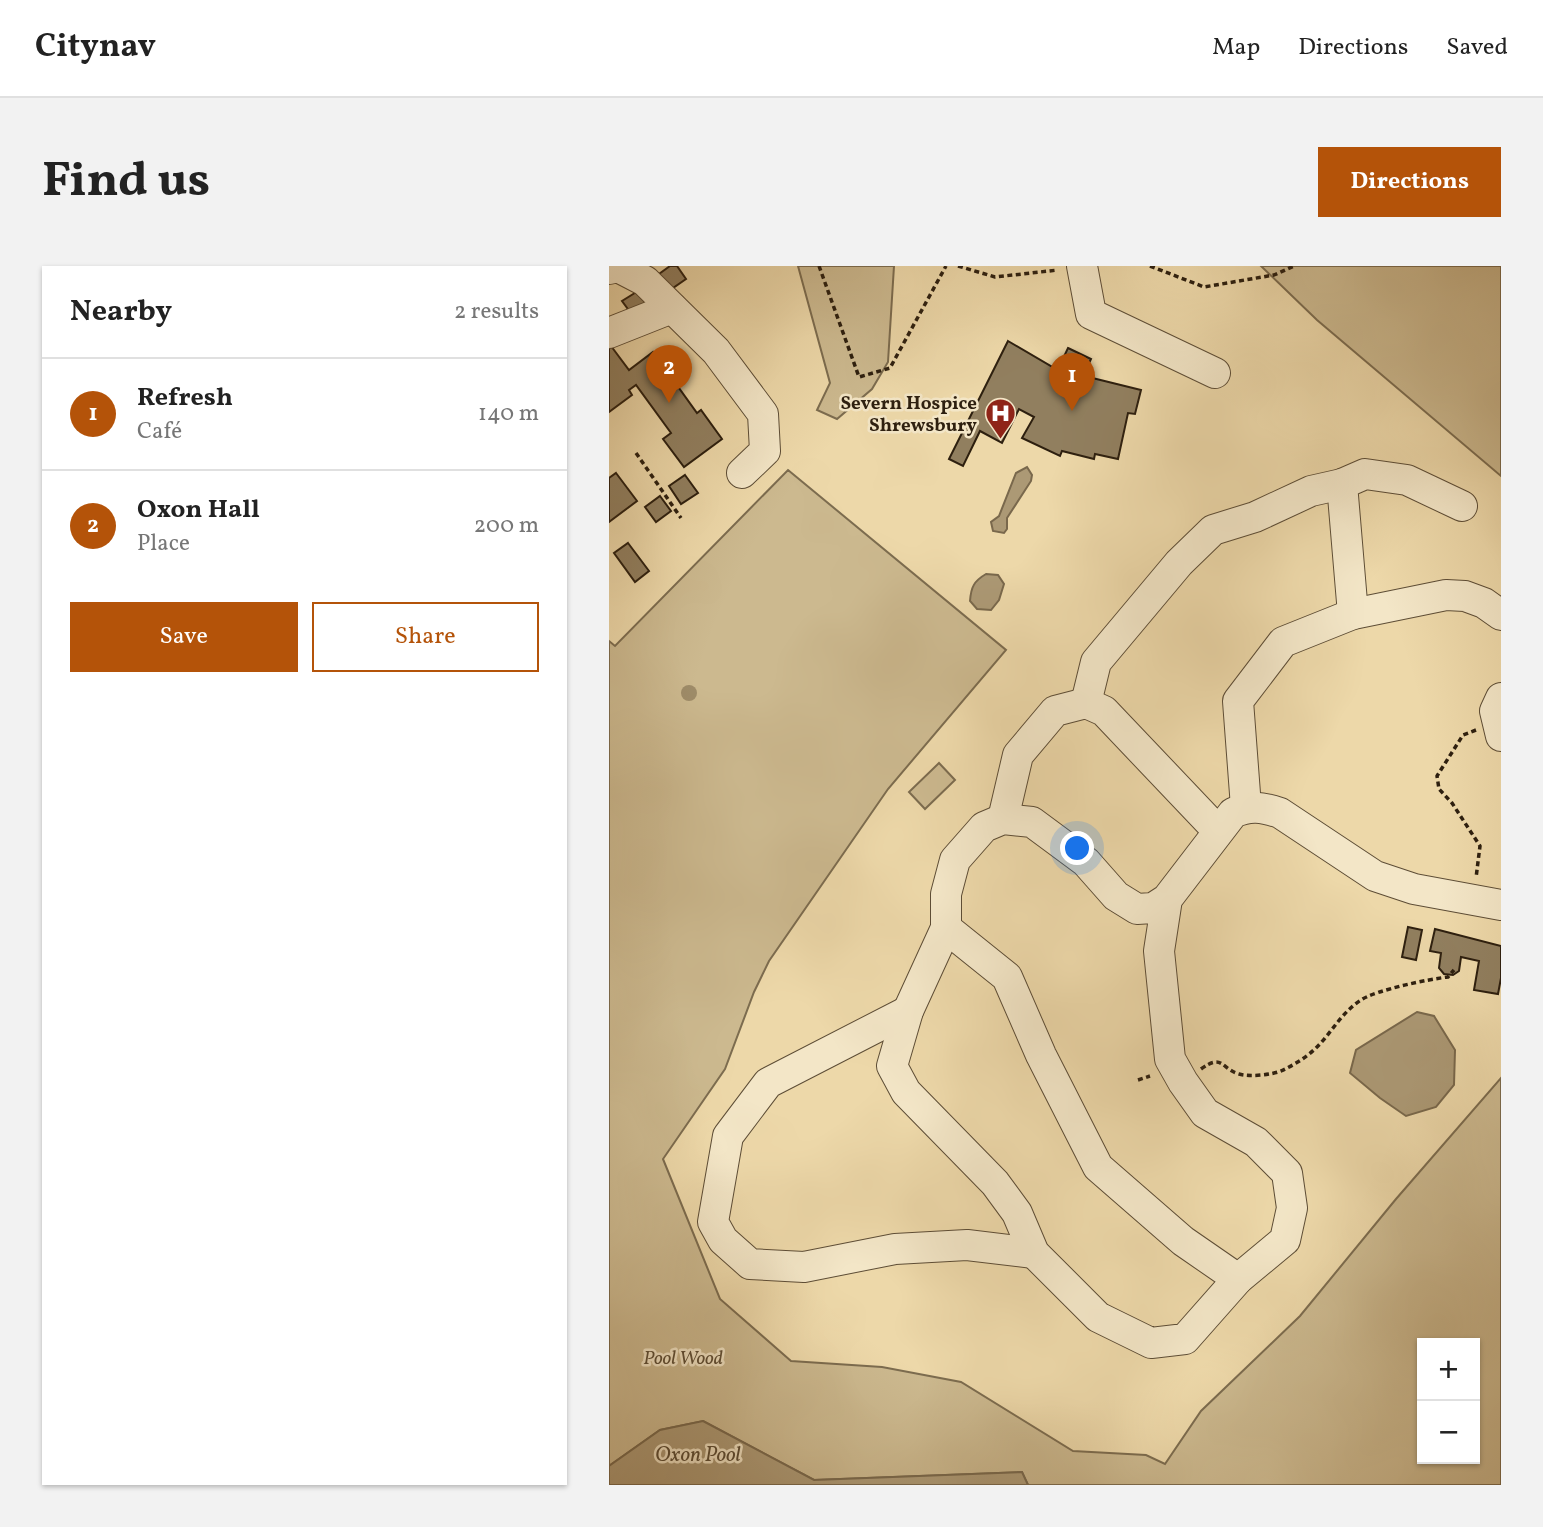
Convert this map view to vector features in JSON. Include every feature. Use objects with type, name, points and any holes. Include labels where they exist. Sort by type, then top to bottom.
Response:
[{"type":"lane","points":[[609,269],[618,267],[645,281],[716,351],[763,414],[765,451],[742,473]]},
{"type":"lane","points":[[1082,267],[1091,314],[1215,373]]},
{"type":"lane","points":[[609,333],[672,308]]},
{"type":"lane","points":[[1086,703],[1096,662],[1179,563],[1213,530],[1255,517],[1311,491],[1342,484],[1365,474],[1407,480],[1462,506]]},
{"type":"lane","points":[[1342,484],[1353,614]]},
{"type":"lane","points":[[1245,807],[1238,701],[1283,642],[1353,614],[1446,595],[1465,596],[1484,603],[1501,615]]},
{"type":"lane","points":[[1003,818],[1018,755],[1055,711],[1086,703],[1104,711],[1218,831]]},
{"type":"lane","points":[[1167,899],[1159,951],[1170,1059],[1205,1113],[1256,1142],[1287,1173],[1292,1208],[1285,1240],[1238,1279],[1185,1339],[1151,1343],[1098,1317],[1034,1253],[1017,1213],[995,1183],[906,1092],[892,1066],[908,1011],[946,929],[946,894],[955,860],[984,827],[1003,818],[1031,822],[1086,862],[1116,896],[1137,909],[1153,908],[1167,899],[1233,813],[1245,807],[1263,807],[1280,813],[1375,876],[1414,888],[1487,903]]},
{"type":"lane","points":[[946,929],[1006,978],[1041,1055],[1098,1167],[1183,1241],[1238,1279]]},
{"type":"lane","points":[[908,1011],[768,1083],[728,1136],[713,1222],[723,1240],[750,1264],[804,1267],[895,1249],[967,1245],[1034,1253]]},
{"type":"path","points":[[820,266],[859,377],[890,368],[946,266]]},
{"type":"path","points":[[958,266],[995,277],[1082,267]]},
{"type":"path","points":[[1150,266],[1204,287],[1274,275],[1294,266]]},
{"type":"path","points":[[636,453],[681,518]]},
{"type":"path","points":[[1487,903],[1480,846],[1452,803],[1439,789],[1437,776],[1463,735],[1500,719]]},
{"type":"path","points":[[1183,1082],[1210,1062],[1221,1062],[1238,1074],[1278,1072],[1300,1061],[1317,1047],[1331,1028],[1361,999],[1427,979],[1448,977],[1454,970]]},
{"type":"green space","points":[[798,266],[894,266],[888,362],[872,389],[837,419],[817,410],[830,383]]},
{"type":"green space","points":[[1261,266],[1501,266],[1501,476],[1317,320]]},
{"type":"green space","name":"Pool Wood","points":[[788,470],[1006,650],[888,789],[769,961],[754,992],[725,1069],[663,1159],[720,1299],[791,1361],[882,1367],[961,1382],[1073,1451],[1146,1455],[1165,1464],[1201,1411],[1300,1316],[1396,1199],[1501,1078],[1501,1485],[1028,1485],[1022,1472],[814,1480],[703,1421],[660,1430],[609,1466],[609,641],[615,646]]},
{"type":"green space","points":[[939,763],[955,780],[925,809],[909,792]]},
{"type":"water","points":[[1027,467],[1032,475],[1031,481],[1007,518],[1007,529],[1004,533],[993,531],[991,522],[999,516],[1016,473]]},
{"type":"water","points":[[986,574],[998,575],[1004,584],[999,600],[991,610],[977,609],[970,601],[974,585]]},
{"type":"water","points":[[1417,1012],[1434,1016],[1455,1050],[1454,1085],[1436,1107],[1406,1116],[1350,1073],[1356,1050]]},
{"type":"water","name":"Oxon Pool","points":[[703,1421],[814,1480],[1022,1472],[1028,1485],[609,1485],[609,1466],[660,1430]]},
{"type":"building","points":[[670,266],[677,266],[686,279],[670,290],[659,274]]},
{"type":"building","points":[[638,291],[648,306],[633,316],[622,301]]},
{"type":"building","points":[[1008,341],[1056,369],[1141,390],[1135,414],[1128,413],[1118,459],[1095,454],[1094,459],[1062,451],[1060,456],[1022,438],[1034,417],[1019,409],[1002,443],[980,431],[963,466],[949,459]]},
{"type":"building","points":[[611,346],[629,370],[653,352],[697,413],[701,410],[722,439],[684,467],[663,439],[671,433],[636,385],[629,390],[632,395],[609,412]]},
{"type":"building","points":[[1068,348],[1091,359],[1082,378],[1059,367]]},
{"type":"building","points":[[616,473],[637,501],[609,522],[609,478]]},
{"type":"building","points":[[685,475],[698,493],[681,504],[669,486]]},
{"type":"building","points":[[660,496],[671,511],[656,522],[645,507]]},
{"type":"building","points":[[628,543],[649,571],[635,582],[614,553]]},
{"type":"building","points":[[1408,927],[1422,930],[1416,960],[1402,957]]},
{"type":"building","points":[[1435,929],[1501,946],[1498,994],[1474,990],[1479,961],[1461,957],[1459,971],[1453,975],[1444,974],[1439,968],[1441,953],[1430,951]]},
{"type":"place","name":"Oxon Hall","points":[[669,403]]},
{"type":"place","name":"Refresh","points":[[1072,411]]},
{"type":"place","name":"Severn Hospice Shrewsbury","points":[[1000,440]]}]
